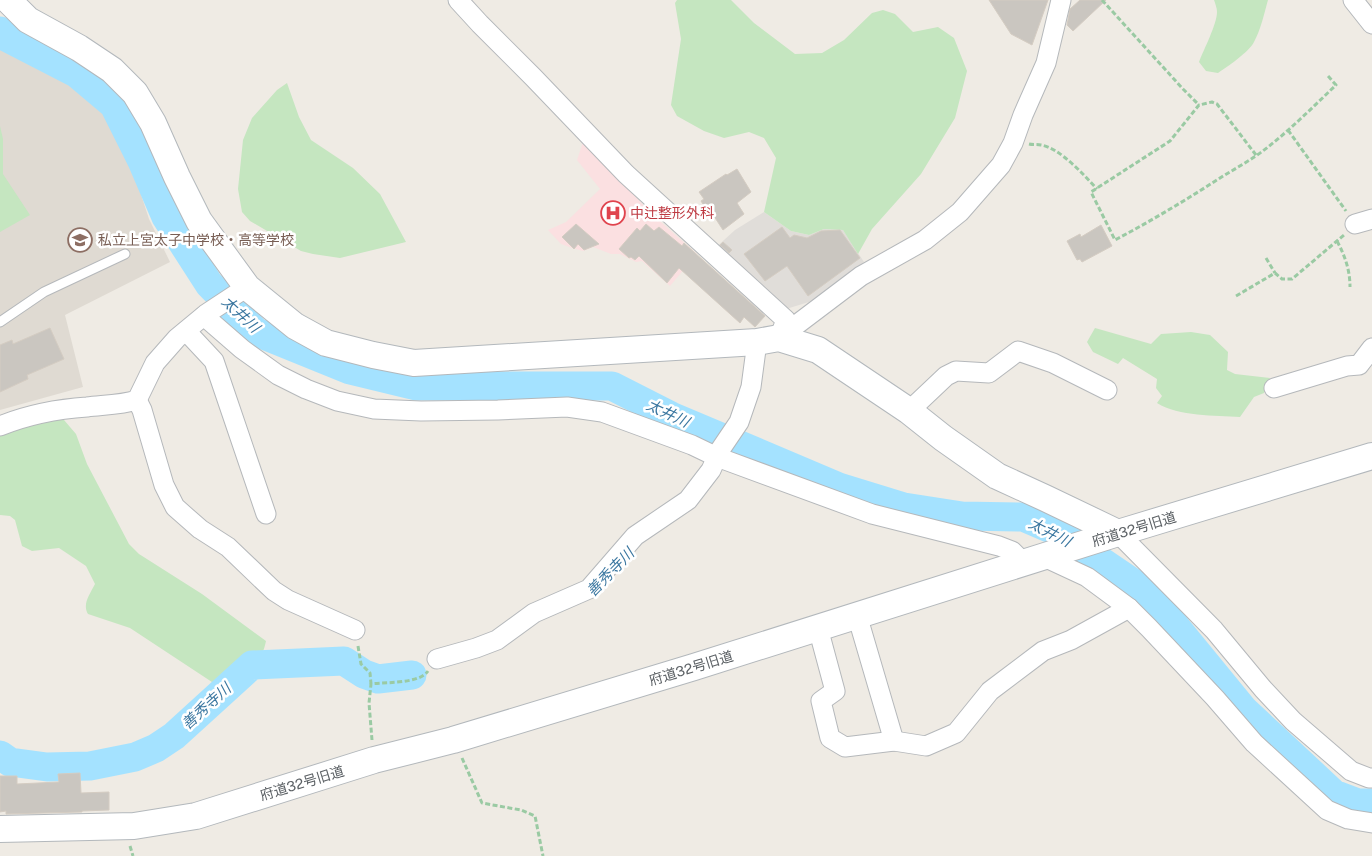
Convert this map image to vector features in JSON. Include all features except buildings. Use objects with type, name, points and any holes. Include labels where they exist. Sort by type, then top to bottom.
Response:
[{"type":"street","points":[[8,0],[28,20],[79,48],[112,70],[135,93],[153,123],[199,221],[244,289],[295,326],[326,343],[414,363],[768,340],[818,350],[909,411],[942,438],[997,476],[1045,498],[1110,536],[1214,630],[1263,689],[1293,721],[1352,771],[1372,778]]},
{"type":"street","points":[[436,660],[497,640],[534,613],[589,589],[635,536],[688,500],[711,470],[739,422],[768,340],[786,320],[626,174],[458,0]]},
{"type":"street","points":[[768,340],[861,276],[925,240],[960,212],[1001,165],[1013,143],[1046,63],[1061,0]]},
{"type":"street","points":[[1353,0],[1372,24]]},
{"type":"street","points":[[0,426],[40,413],[128,403],[137,400],[155,363],[177,338],[205,315],[244,289]]},
{"type":"street","points":[[205,315],[242,349],[278,375],[306,389],[337,401],[374,409],[436,412],[567,407],[602,412],[719,454],[872,514],[1040,558],[1087,577],[1128,608],[1202,684],[1254,743],[1327,810],[1348,819],[1372,823]]},
{"type":"street","points":[[186,331],[214,361],[266,514]]},
{"type":"street","points":[[909,411],[946,376],[956,372],[988,373],[1018,350],[1052,363],[1107,390]]},
{"type":"street","points":[[1274,388],[1347,366],[1359,365],[1369,359]]},
{"type":"street","points":[[137,400],[142,410],[164,485],[176,507],[200,529],[228,547],[274,591],[288,600],[356,630]]},
{"type":"street","name":"府道32号旧道","points":[[0,829],[134,826],[196,816],[374,760],[453,740],[1372,456]]},
{"type":"street","points":[[818,628],[835,691],[821,701],[830,738],[845,747],[894,741],[926,746],[956,733],[990,691],[1043,651],[1071,640],[1128,608]]},
{"type":"street","points":[[857,615],[894,741]]},
{"type":"lane","points":[[0,322],[44,292],[125,254]]},
{"type":"path","points":[[1102,0],[1199,105]]},
{"type":"path","points":[[1256,155],[1217,104],[1212,102],[1199,105],[1170,141],[1091,192],[1114,240],[1162,214],[1256,155],[1288,130],[1336,85],[1328,76]]},
{"type":"path","points":[[1266,258],[1275,273],[1282,279],[1292,279],[1363,222],[1288,130]]},
{"type":"path","points":[[1013,143],[1042,145],[1051,149],[1068,159],[1097,189]]},
{"type":"path","points":[[1337,241],[1346,259],[1350,287]]},
{"type":"path","points":[[1236,296],[1275,273]]},
{"type":"path","points":[[356,630],[361,664],[370,673],[369,703],[374,760]]},
{"type":"path","points":[[370,682],[408,681],[426,675],[436,660]]},
{"type":"path","points":[[453,740],[482,803],[521,810],[535,816],[543,856]]},
{"type":"shaded area","name":"私立上宮太子中学校・高等学校","points":[[0,43],[39,69],[78,90],[102,112],[117,134],[133,170],[149,219],[170,262],[65,315],[83,387],[0,410]]},
{"type":"shaded area","name":"中辻整形外科","points":[[583,142],[653,215],[697,254],[670,286],[642,261],[636,262],[620,254],[611,254],[593,247],[583,251],[572,248],[561,244],[548,230],[566,222],[600,189],[577,160]]},
{"type":"shaded area","points":[[764,212],[791,231],[809,235],[824,229],[843,230],[864,262],[812,301],[783,310],[713,250],[735,230]]},
{"type":"green space","points":[[677,0],[731,0],[754,23],[795,54],[822,53],[844,40],[872,13],[883,10],[895,14],[913,32],[938,27],[954,38],[967,71],[955,118],[921,174],[872,229],[858,254],[843,230],[824,229],[809,235],[791,231],[764,212],[776,158],[764,138],[749,132],[724,138],[704,131],[677,116],[671,105],[681,39],[675,3]]},
{"type":"green space","points":[[1214,0],[1268,0],[1259,32],[1254,42],[1238,59],[1218,73],[1206,71],[1199,62],[1213,30],[1217,10]]},
{"type":"green space","points":[[287,83],[299,117],[311,140],[353,168],[380,194],[406,242],[340,258],[313,254],[301,251],[250,221],[242,212],[238,189],[243,140],[252,118],[277,90]]},
{"type":"green space","points":[[0,126],[3,139],[3,174],[30,215],[0,232]]},
{"type":"green space","points":[[1095,328],[1151,344],[1161,334],[1191,332],[1210,335],[1228,352],[1227,370],[1235,374],[1270,378],[1264,393],[1254,397],[1240,417],[1176,411],[1157,403],[1162,396],[1156,388],[1157,379],[1123,358],[1118,364],[1093,352],[1087,342]]},
{"type":"green space","points":[[52,417],[64,420],[76,434],[87,464],[129,544],[139,554],[202,594],[266,641],[262,653],[253,662],[215,684],[130,628],[88,614],[86,603],[95,584],[86,566],[59,548],[32,551],[22,546],[15,520],[10,516],[0,515],[0,430]]},
{"type":"waterway","name":"太井川","points":[[0,31],[6,37],[76,73],[114,105],[142,161],[166,217],[209,284],[256,332],[350,370],[416,386],[612,386],[671,416],[839,487],[904,507],[962,516],[1023,517],[1058,532],[1148,593],[1243,709],[1334,794],[1358,803],[1372,803]]},
{"type":"waterway","name":"善秀寺川","points":[[0,755],[10,762],[47,767],[90,766],[135,757],[156,748],[174,736],[252,665],[344,661],[364,674],[378,679],[412,675]]},
{"type":"place","name":"中辻整形外科","points":[[613,213]]},
{"type":"place","name":"私立上宮太子中学校・高等学校","points":[[80,240]]}]
